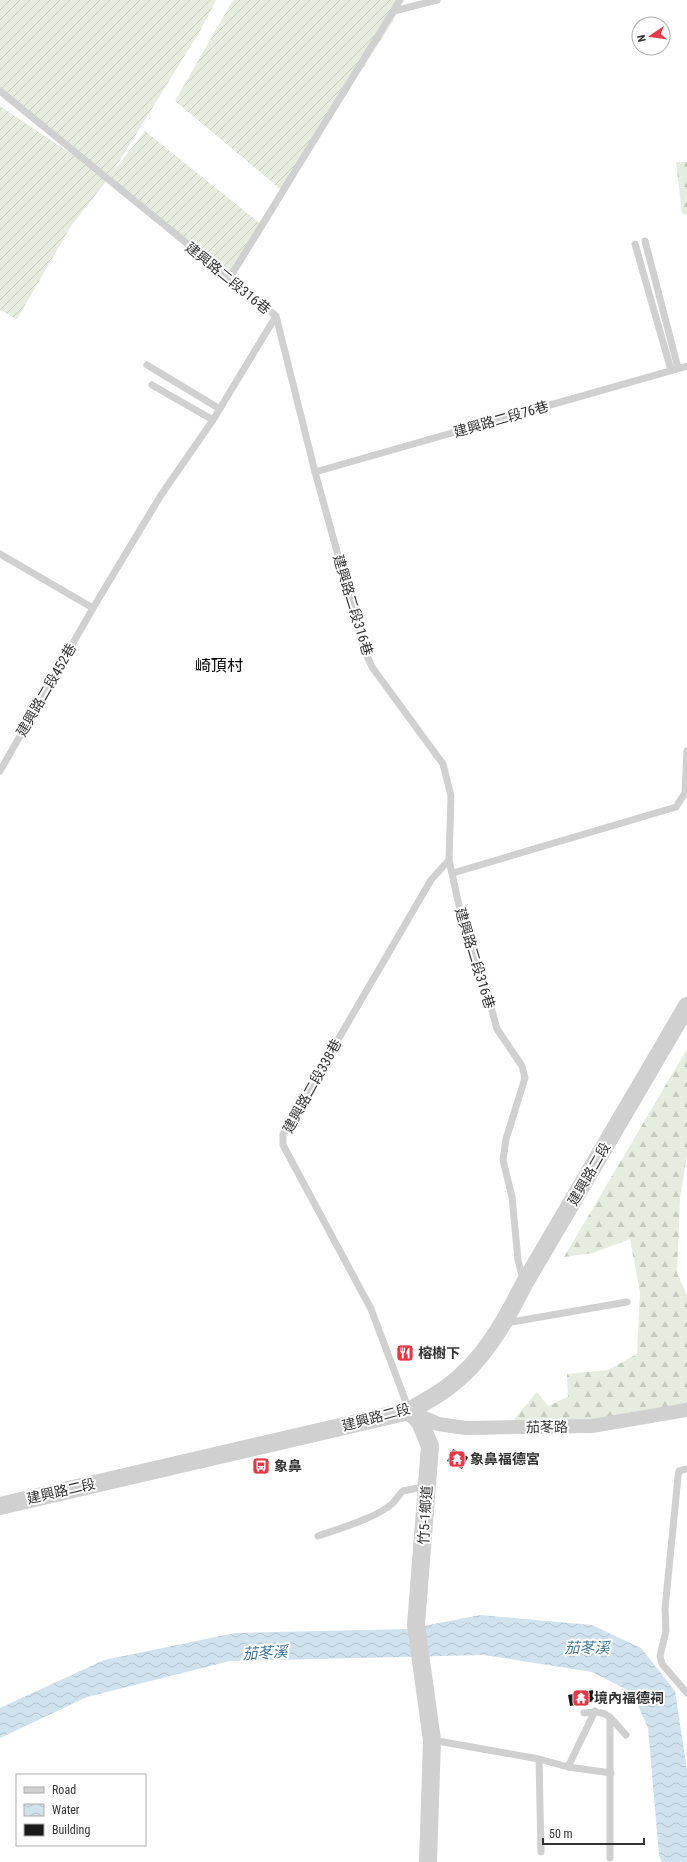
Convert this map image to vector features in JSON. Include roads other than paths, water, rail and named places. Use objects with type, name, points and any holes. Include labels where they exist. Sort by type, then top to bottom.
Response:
[{"type":"street","name":"建興路二段","points":[[0,1506],[409,1411],[449,1386],[479,1356],[504,1324],[524,1284],[687,1006]]},
{"type":"street","name":"茄苳路","points":[[409,1411],[438,1424],[466,1428],[592,1426],[687,1410]]},
{"type":"street","name":"竹5-1鄉道","points":[[409,1411],[420,1422],[430,1446],[416,1625],[432,1740]]},
{"type":"street","points":[[428,1862],[432,1740]]},
{"type":"lane","points":[[229,279],[400,0]]},
{"type":"lane","points":[[394,11],[437,0]]},
{"type":"lane","name":"建興路二段316巷","points":[[0,91],[276,316],[315,472],[364,649],[372,668],[443,764],[451,796],[449,860],[465,933],[480,966],[497,1029],[522,1066],[525,1078],[506,1139],[503,1160],[512,1197],[518,1260],[524,1284]]},
{"type":"lane","points":[[645,241],[674,369]]},
{"type":"lane","points":[[635,244],[674,369]]},
{"type":"lane","name":"建興路二段452巷","points":[[0,771],[93,608],[161,495],[213,420],[276,316]]},
{"type":"lane","points":[[147,365],[220,409]]},
{"type":"lane","name":"建興路二段76巷","points":[[315,472],[687,366]]},
{"type":"lane","points":[[152,385],[213,420]]},
{"type":"lane","points":[[0,554],[93,608]]},
{"type":"lane","points":[[453,873],[676,808],[685,793],[687,751]]},
{"type":"lane","name":"建興路二段338巷","points":[[409,1411],[372,1309],[283,1144],[283,1134],[431,880],[449,860]]},
{"type":"lane","points":[[504,1324],[626,1302]]},
{"type":"lane","points":[[687,1469],[679,1471],[678,1477],[665,1608],[666,1631],[660,1656],[662,1664],[687,1693]]},
{"type":"lane","points":[[318,1536],[366,1517],[386,1507],[403,1491],[427,1486]]},
{"type":"lane","points":[[568,1767],[595,1711]]},
{"type":"lane","points":[[584,1713],[595,1711],[602,1712],[610,1717],[626,1735]]},
{"type":"lane","points":[[610,1717],[610,1858]]},
{"type":"lane","points":[[432,1740],[539,1759],[568,1767],[611,1773]]},
{"type":"lane","points":[[539,1759],[541,1852]]},
{"type":"water","name":"茄苳溪","points":[[480,1615],[592,1625],[641,1648],[675,1691],[687,1770],[687,1862],[662,1862],[659,1855],[648,1728],[632,1692],[592,1672],[484,1655],[230,1661],[87,1697],[0,1738],[0,1708],[104,1660],[235,1633],[408,1629]]},
{"type":"place","name":"榕樹下","points":[[405,1353]]},
{"type":"place","name":"象鼻福德宮","points":[[457,1459]]},
{"type":"place","name":"象鼻","points":[[261,1466]]},
{"type":"place","name":"境內福德祠","points":[[581,1698]]},
{"type":"district","name":"崎頂村","points":[[219,665]]}]
